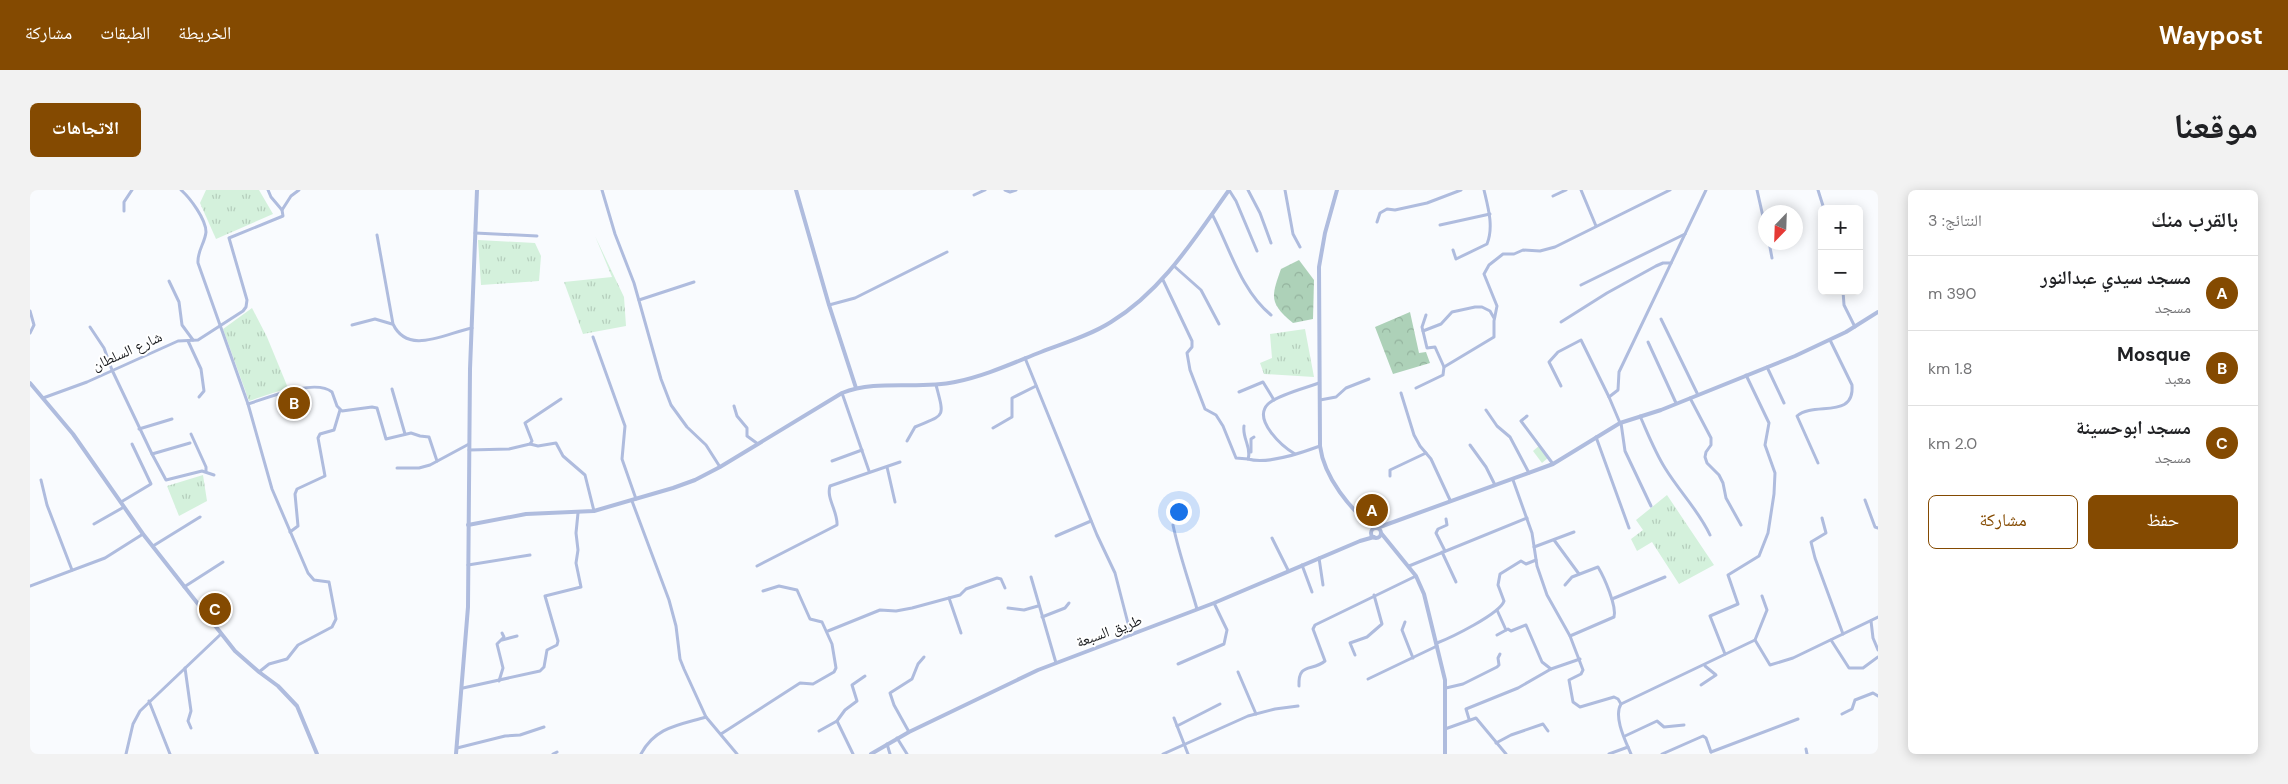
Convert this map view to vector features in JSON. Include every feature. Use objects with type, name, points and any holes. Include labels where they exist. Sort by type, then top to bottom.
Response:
[{"type":"street","points":[[124,211],[124,202],[132,190]]},
{"type":"street","points":[[181,190],[194,203],[205,226],[206,234],[198,251],[198,263],[248,404],[272,489],[312,579],[329,582],[336,619],[328,630],[298,645],[287,659],[269,664],[259,672]]},
{"type":"street","points":[[268,190],[271,197],[282,210],[291,196],[299,190]]},
{"type":"street","points":[[456,754],[463,688],[468,607],[469,444],[477,190]]},
{"type":"street","points":[[602,190],[615,234],[639,300],[661,379],[683,423],[706,445],[720,467]]},
{"type":"street","points":[[796,190],[829,305],[856,388]]},
{"type":"street","points":[[974,195],[985,190]]},
{"type":"street","points":[[1004,190],[1010,192],[1016,190]]},
{"type":"street","points":[[468,525],[526,514],[594,511],[634,500],[695,480],[720,467],[842,393],[856,388],[936,385],[972,378],[1111,322],[1146,296],[1163,280],[1229,190],[1236,201],[1257,250]]},
{"type":"street","points":[[1248,190],[1260,213],[1271,242]]},
{"type":"street","points":[[1285,190],[1293,234],[1300,248]]},
{"type":"street","points":[[1337,190],[1325,233],[1319,267],[1321,458],[1336,487],[1367,522],[1381,533],[1388,544],[1409,566],[1424,594],[1446,688],[1445,754]]},
{"type":"street","points":[[1377,222],[1380,213],[1387,209],[1402,209],[1431,202],[1461,190]]},
{"type":"street","points":[[1453,250],[1456,259],[1485,246],[1490,233],[1490,214],[1484,190]]},
{"type":"street","points":[[1553,196],[1566,190]]},
{"type":"street","points":[[1581,190],[1596,226]]},
{"type":"street","points":[[1444,367],[1493,338],[1497,306],[1484,274],[1489,265],[1505,254],[1514,254],[1523,250],[1540,251],[1555,247],[1670,190]]},
{"type":"street","points":[[1609,397],[1618,390],[1619,372],[1706,190]]},
{"type":"street","points":[[1756,190],[1760,205]]},
{"type":"street","points":[[1818,190],[1823,205]]},
{"type":"street","name":"شارع السلطان","points":[[43,398],[174,342],[198,340],[242,310],[247,303],[229,238],[273,222],[283,216],[282,210]]},
{"type":"street","points":[[1212,214],[1244,280],[1262,307],[1271,315]]},
{"type":"street","points":[[1440,225],[1490,214]]},
{"type":"street","points":[[476,232],[537,236]]},
{"type":"street","points":[[1581,285],[1685,234]]},
{"type":"street","points":[[377,235],[392,324],[397,333],[416,341],[424,341],[472,328]]},
{"type":"street","points":[[1770,250],[1772,258]]},
{"type":"street","points":[[829,305],[855,298],[947,252]]},
{"type":"street","points":[[1560,322],[1656,266],[1663,263],[1671,263]]},
{"type":"street","points":[[1174,266],[1201,290],[1219,324]]},
{"type":"street","points":[[1163,280],[1192,341],[1192,347],[1187,353],[1190,370],[1205,409],[1215,415],[1223,426],[1236,458],[1270,460],[1320,446]]},
{"type":"street","points":[[169,281],[179,302],[180,321],[193,340]]},
{"type":"street","points":[[639,300],[694,282]]},
{"type":"street","points":[[1843,295],[1844,305],[1854,327]]},
{"type":"street","points":[[1423,331],[1441,324],[1452,312],[1475,307],[1490,311],[1494,318]]},
{"type":"street","points":[[30,311],[34,328],[30,333]]},
{"type":"street","points":[[1360,541],[1376,528],[1553,464],[1620,423],[1698,395],[1830,340],[1878,312]]},
{"type":"street","points":[[1416,388],[1444,375],[1444,367],[1435,347],[1428,348],[1422,326],[1426,315]]},
{"type":"street","points":[[352,324],[375,319],[392,324]]},
{"type":"street","points":[[1662,320],[1698,395]]},
{"type":"street","points":[[90,327],[104,348],[139,429],[166,480],[206,471],[214,475]]},
{"type":"street","points":[[593,337],[613,397],[620,407],[625,426],[622,459],[634,500],[674,615],[680,659],[706,717],[737,754]]},
{"type":"street","points":[[1561,386],[1552,372],[1549,362],[1558,352],[1581,340],[1620,423],[1625,451],[1651,506]]},
{"type":"street","points":[[1818,463],[1798,416],[1816,409],[1840,407],[1850,399],[1852,391],[1852,385],[1830,340]]},
{"type":"street","points":[[188,341],[201,372],[204,392],[198,397]]},
{"type":"street","points":[[1648,342],[1676,403]]},
{"type":"street","points":[[1025,358],[1091,521],[1115,573],[1131,636]]},
{"type":"street","points":[[1767,367],[1784,403]]},
{"type":"street","points":[[1725,654],[1710,616],[1738,604],[1728,575],[1759,556],[1768,533],[1774,494],[1775,473],[1765,445],[1769,422],[1746,375]]},
{"type":"street","points":[[1319,400],[1336,397],[1346,388],[1369,380]]},
{"type":"street","points":[[1239,392],[1263,382],[1274,400]]},
{"type":"street","points":[[30,383],[32,388],[43,398],[73,434],[143,534],[235,651],[278,686],[297,706],[317,754]]},
{"type":"street","points":[[1295,454],[1284,447],[1272,434],[1266,422],[1264,411],[1274,400],[1319,383]]},
{"type":"street","points":[[907,441],[915,427],[940,416],[942,409],[936,385]]},
{"type":"street","points":[[248,404],[317,386],[332,392],[340,410],[334,430],[320,434],[318,438],[326,476],[297,489],[295,494],[298,526],[290,532]]},
{"type":"street","points":[[993,428],[1012,418],[1012,398],[1036,386]]},
{"type":"street","points":[[392,389],[405,434]]},
{"type":"street","points":[[842,393],[869,470]]},
{"type":"street","points":[[1401,393],[1410,424],[1420,446],[1431,459],[1450,500]]},
{"type":"street","points":[[1690,398],[1711,438],[1711,445],[1704,457],[1707,463],[1719,475],[1726,498],[1741,526]]},
{"type":"street","points":[[530,444],[532,441],[525,423],[561,399]]},
{"type":"street","points":[[340,410],[345,412],[375,406],[379,410],[385,438],[388,439],[412,433],[429,437],[437,461]]},
{"type":"street","points":[[734,406],[737,416],[747,428],[747,436],[758,444]]},
{"type":"street","points":[[1486,410],[1494,423],[1510,437],[1529,474]]},
{"type":"street","points":[[1527,416],[1521,421],[1553,464]]},
{"type":"street","points":[[1640,416],[1654,449],[1666,470],[1705,524],[1710,535]]},
{"type":"street","points":[[139,429],[172,419]]},
{"type":"street","points":[[1244,426],[1244,436],[1250,453]]},
{"type":"street","points":[[191,434],[206,467],[206,471]]},
{"type":"street","points":[[1248,459],[1251,439],[1254,437]]},
{"type":"street","points":[[1596,437],[1629,528]]},
{"type":"street","points":[[152,454],[190,443]]},
{"type":"street","points":[[469,450],[509,449],[530,444],[538,446],[556,443],[563,456],[585,475],[594,511]]},
{"type":"street","points":[[121,502],[151,484],[132,444]]},
{"type":"street","points":[[397,468],[419,468],[469,444]]},
{"type":"street","points":[[1470,445],[1486,467],[1495,486]]},
{"type":"street","points":[[832,461],[862,450]]},
{"type":"street","points":[[1390,476],[1390,470],[1426,453]]},
{"type":"street","points":[[757,566],[836,525],[835,513],[828,492],[830,486],[869,470],[876,471],[900,462]]},
{"type":"street","points":[[887,467],[895,502]]},
{"type":"street","points":[[41,480],[48,505],[72,570]]},
{"type":"street","points":[[1513,480],[1527,518],[1536,560],[1547,595],[1580,658],[1583,673],[1569,680],[1570,694],[1575,705],[1592,704],[1614,698],[1618,699],[1621,704]]},
{"type":"street","points":[[1865,500],[1875,527],[1878,528]]},
{"type":"street","points":[[94,524],[124,507]]},
{"type":"street","points":[[463,688],[499,681],[542,669],[546,664],[547,650],[557,644],[556,631],[545,598],[548,594],[581,587],[576,563],[578,513]]},
{"type":"street","points":[[154,546],[200,517]]},
{"type":"street","points":[[1409,566],[1527,518]]},
{"type":"street","points":[[1822,518],[1826,533],[1812,542],[1814,558],[1843,634]]},
{"type":"street","points":[[1446,519],[1447,525],[1438,529],[1436,533],[1456,582]]},
{"type":"street","points":[[1056,536],[1091,521]]},
{"type":"street","points":[[1367,522],[1375,537],[1388,544]]},
{"type":"street","points":[[1360,541],[1375,537],[1389,524]]},
{"type":"street","points":[[1173,525],[1197,609]]},
{"type":"street","points":[[1534,547],[1574,532]]},
{"type":"street","points":[[30,586],[116,552],[143,534]]},
{"type":"street","points":[[1272,538],[1288,570]]},
{"type":"street","points":[[1554,540],[1579,574]]},
{"type":"street","name":"طريق السبعة","points":[[871,754],[909,732],[1056,663],[1214,603],[1360,541]]},
{"type":"street","points":[[468,565],[530,555]]},
{"type":"street","points":[[1319,558],[1324,585]]},
{"type":"street","points":[[1368,679],[1413,658],[1497,610],[1504,603],[1498,585],[1500,574],[1521,561],[1526,564],[1536,560]]},
{"type":"street","points":[[184,587],[223,562]]},
{"type":"street","points":[[1302,565],[1312,592]]},
{"type":"street","points":[[1565,585],[1572,577],[1598,567],[1612,599],[1614,617],[1570,636]]},
{"type":"street","points":[[1299,686],[1299,675],[1302,670],[1324,662],[1314,626],[1416,576]]},
{"type":"street","points":[[1031,577],[1056,663]]},
{"type":"street","points":[[1612,599],[1665,577]]},
{"type":"street","points":[[828,631],[880,610],[908,609],[949,598],[961,594],[966,589],[998,578],[1005,588]]},
{"type":"street","points":[[721,734],[800,683],[813,684],[834,672],[836,668],[835,656],[828,631],[822,622],[810,619],[797,590],[779,586],[763,591]]},
{"type":"street","points":[[1355,655],[1350,643],[1367,637],[1382,624],[1374,595]]},
{"type":"street","points":[[1631,754],[1617,712],[1621,704],[1755,640],[1767,610],[1762,596]]},
{"type":"street","points":[[949,598],[961,633]]},
{"type":"street","points":[[1042,617],[1065,608],[1068,603]]},
{"type":"street","points":[[1178,664],[1224,644],[1226,630],[1214,603]]},
{"type":"street","points":[[1008,608],[1024,610],[1038,606]]},
{"type":"street","points":[[1497,610],[1506,630]]},
{"type":"street","points":[[1755,640],[1768,663],[1772,665],[1831,640],[1878,617]]},
{"type":"street","points":[[1871,621],[1873,638],[1878,650]]},
{"type":"street","points":[[1405,622],[1402,630],[1413,658]]},
{"type":"street","points":[[1497,635],[1506,630],[1509,629],[1511,631],[1526,625],[1542,662],[1551,669]]},
{"type":"street","points":[[502,632],[504,637],[502,641]]},
{"type":"street","points":[[126,754],[134,721],[149,701],[221,634]]},
{"type":"street","points":[[499,681],[503,668],[497,644],[517,636]]},
{"type":"street","points":[[1831,640],[1849,668],[1863,668],[1878,657]]},
{"type":"street","points":[[1446,688],[1462,684],[1497,667],[1500,654]]},
{"type":"street","points":[[909,732],[894,705],[890,693],[912,679],[918,664],[924,657]]},
{"type":"street","points":[[1469,720],[1466,709],[1518,688],[1551,669],[1580,658]]},
{"type":"street","points":[[1701,684],[1716,675],[1705,665]]},
{"type":"street","points":[[185,668],[191,711],[188,720],[191,728]]},
{"type":"street","points":[[1238,672],[1256,714]]},
{"type":"street","points":[[819,732],[837,721],[845,710],[857,701],[852,685],[865,676]]},
{"type":"street","points":[[1842,714],[1852,709],[1855,700],[1873,693],[1878,696]]},
{"type":"street","points":[[149,701],[154,720],[170,754]]},
{"type":"street","points":[[1176,726],[1220,704]]},
{"type":"street","points":[[1163,754],[1210,732],[1256,714],[1298,706]]},
{"type":"street","points":[[642,754],[649,740],[655,735],[681,724],[706,717]]},
{"type":"street","points":[[1174,718],[1188,754]]},
{"type":"street","points":[[1445,729],[1477,718],[1506,754]]},
{"type":"street","points":[[1662,754],[1703,736],[1706,738],[1712,753],[1798,718]]},
{"type":"street","points":[[837,721],[853,754]]},
{"type":"street","points":[[1624,736],[1657,721],[1664,727],[1684,725]]},
{"type":"street","points":[[1496,743],[1511,735],[1542,724],[1548,731]]},
{"type":"street","points":[[457,748],[506,736],[520,735],[544,727]]},
{"type":"street","points":[[897,738],[906,754]]},
{"type":"street","points":[[886,744],[890,754]]},
{"type":"street","points":[[1609,754],[1628,747]]},
{"type":"street","points":[[1806,749],[1807,754]]},
{"type":"green space","points":[[206,190],[259,190],[273,214],[216,239],[200,203]]},
{"type":"green space","points":[[595,236],[624,297],[626,326],[583,334],[564,282],[612,277]]},
{"type":"green space","points":[[478,240],[535,243],[541,256],[539,281],[481,285]]},
{"type":"green space","points":[[1299,260],[1314,280],[1313,319],[1293,323],[1276,305],[1274,293],[1281,269]]},
{"type":"green space","points":[[252,308],[267,337],[288,388],[249,401],[223,329]]},
{"type":"green space","points":[[1410,312],[1419,353],[1426,352],[1430,363],[1393,374],[1375,327]]},
{"type":"green space","points":[[1305,329],[1314,377],[1264,374],[1260,363],[1272,358],[1270,334]]},
{"type":"green space","points":[[1540,445],[1549,457],[1542,463],[1533,451]]},
{"type":"green space","points":[[203,475],[207,501],[179,516],[167,486]]},
{"type":"green space","points":[[1667,495],[1714,565],[1679,584],[1652,542],[1637,551],[1631,539],[1643,530],[1636,520]]},
{"type":"place","name":"Mosque","points":[[294,403]]},
{"type":"place","name":"مسجد سيدي عبدالنور","points":[[1372,510]]},
{"type":"place","name":"مسجد ابوحسينة","points":[[215,609]]}]
